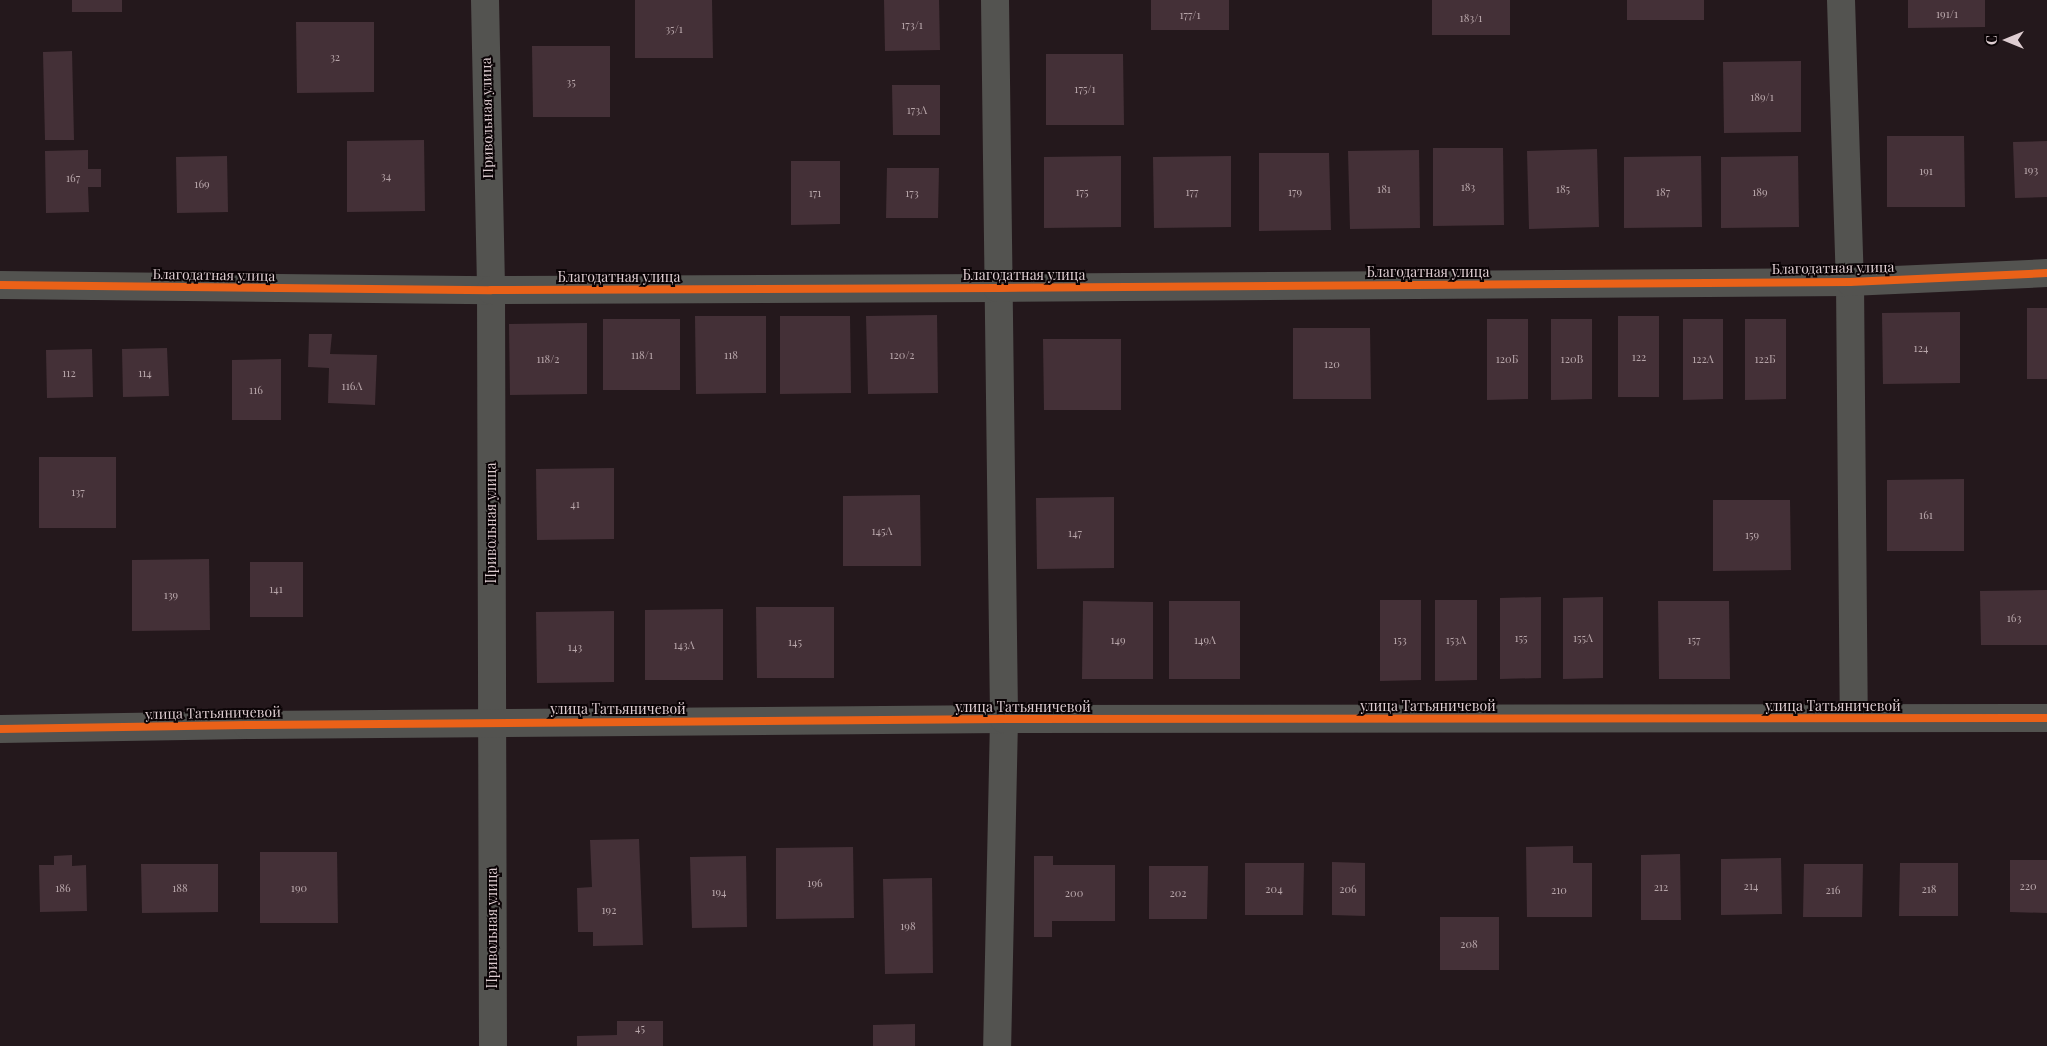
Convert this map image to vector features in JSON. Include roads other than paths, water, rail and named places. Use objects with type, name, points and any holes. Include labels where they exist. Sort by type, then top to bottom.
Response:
[{"type":"street","name":"Привольная улица","points":[[485,0],[491,290],[493,1046]]},
{"type":"street","points":[[995,0],[997,288],[1004,719],[997,1046]]},
{"type":"street","points":[[1841,0],[1850,282],[1854,718]]},
{"type":"street","name":"Благодатная улица","points":[[0,285],[491,290],[997,288],[1850,282],[2047,273]]},
{"type":"street","name":"улица Татьяничевой","points":[[0,729],[1004,719],[2047,718]]}]
